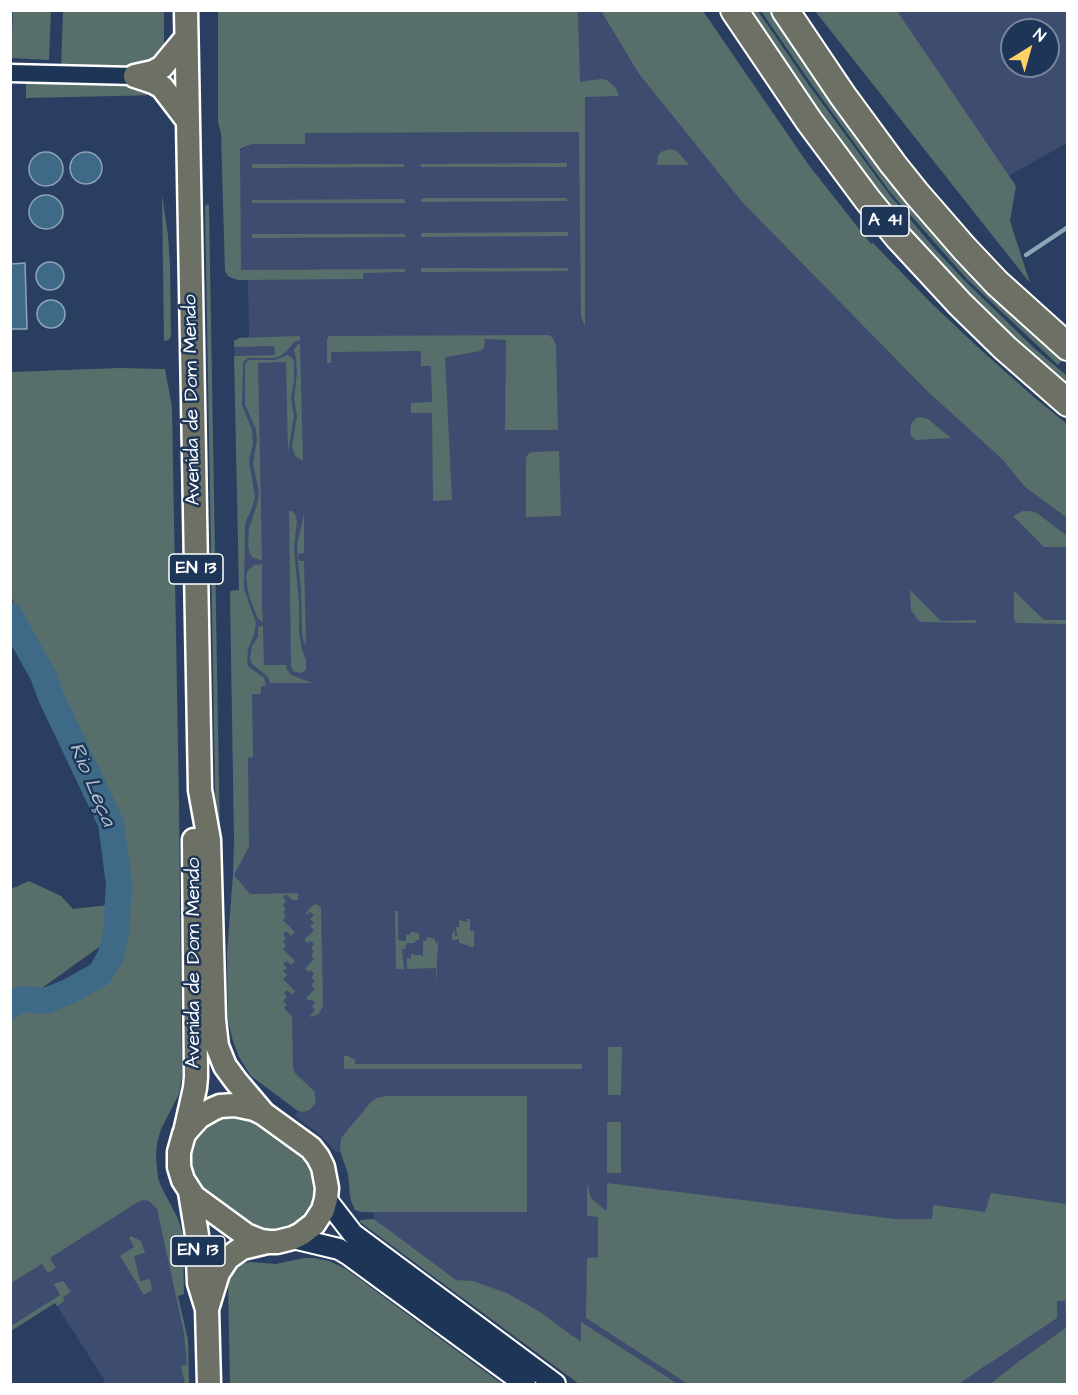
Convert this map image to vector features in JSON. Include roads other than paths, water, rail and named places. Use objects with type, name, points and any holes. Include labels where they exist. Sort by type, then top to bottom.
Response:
[{"type":"highway","points":[[721,10],[741,20]]},
{"type":"highway","name":"A 41","points":[[785,10],[843,96],[917,194],[997,283],[1068,348]]},
{"type":"highway","name":"A 41","points":[[741,20],[832,153],[898,237],[937,281],[997,341],[1068,403]]},
{"type":"main road","name":"Avenida de Dom Mendo","points":[[184,1134],[196,1077],[194,843],[200,790],[186,10]]},
{"type":"main road","points":[[135,76],[153,72],[162,67],[186,38]]},
{"type":"main road","points":[[135,76],[162,87],[188,121]]},
{"type":"main road","name":"Avenida de Dom Mendo","points":[[200,790],[209,840],[214,1020],[217,1046],[225,1066],[264,1114]]},
{"type":"main road","name":"EN 13","points":[[190,1192],[240,1231],[254,1239],[277,1242],[293,1238],[314,1224],[323,1210],[326,1199],[326,1177],[318,1157],[311,1148],[254,1109],[240,1105],[220,1106],[199,1117],[184,1134],[178,1152],[178,1167],[190,1192],[197,1235],[199,1282],[207,1309],[209,1384]]},
{"type":"main road","points":[[326,1199],[353,1234],[555,1384]]},
{"type":"main road","points":[[293,1238],[339,1249],[349,1255],[525,1384]]},
{"type":"main road","name":"EN 13","points":[[207,1309],[218,1273],[228,1258],[242,1248],[269,1242]]},
{"type":"street","points":[[10,73],[135,76]]},
{"type":"waterway","points":[[1026,255],[1068,227]]},
{"type":"waterway","name":"Rio Leça","points":[[10,616],[43,675],[51,697],[111,823],[119,884],[116,933],[111,955],[100,974],[68,992],[45,1001],[21,999],[10,1006]]}]
